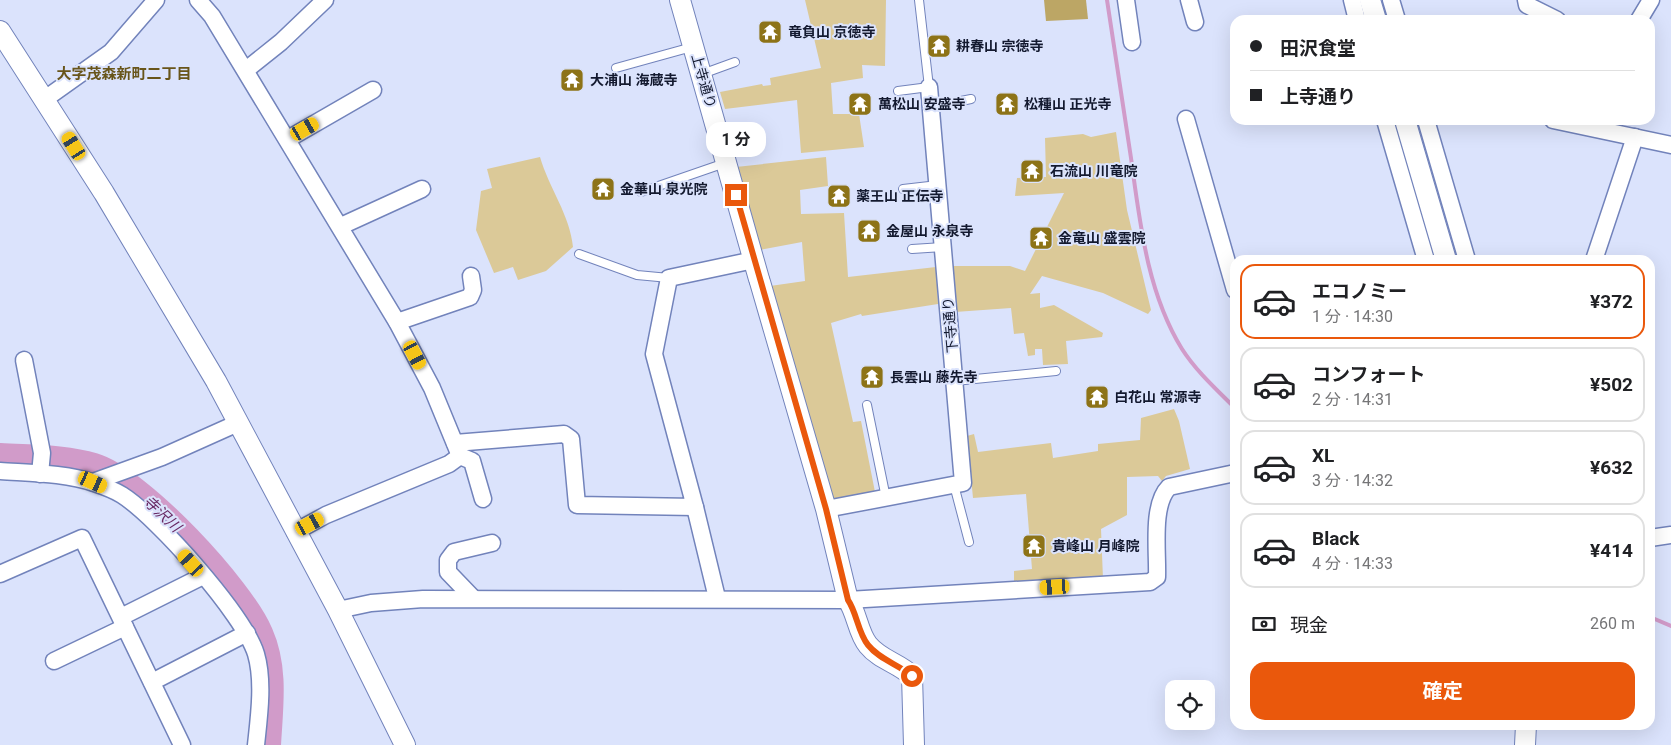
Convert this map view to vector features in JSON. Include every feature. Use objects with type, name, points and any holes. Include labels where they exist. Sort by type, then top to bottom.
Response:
[{"type":"street","points":[[45,99],[111,52],[156,0]]},
{"type":"street","points":[[198,0],[212,16],[246,70],[397,322],[432,388],[457,450],[472,461],[483,499]]},
{"type":"street","points":[[246,70],[281,42],[325,0]]},
{"type":"street","name":"上寺通り","points":[[680,0],[826,509],[848,600],[854,609],[867,644],[879,656],[901,666],[912,676],[914,745]]},
{"type":"street","points":[[1126,0],[1132,42]]},
{"type":"street","points":[[1189,0],[1195,22]]},
{"type":"street","points":[[1352,0],[1356,15]]},
{"type":"street","points":[[1370,0],[1374,15]]},
{"type":"street","points":[[1391,0],[1396,15]]},
{"type":"street","points":[[1526,0],[1527,5],[1547,15]]},
{"type":"street","points":[[1642,15],[1651,0]]},
{"type":"street","points":[[0,31],[45,99],[211,372],[338,610],[405,745]]},
{"type":"street","name":"下寺通り","points":[[930,87],[964,483],[954,485]]},
{"type":"street","points":[[288,139],[373,90]]},
{"type":"street","points":[[1186,119],[1230,273]]},
{"type":"street","points":[[1387,125],[1438,255]]},
{"type":"street","points":[[1406,125],[1438,255]]},
{"type":"street","points":[[1427,125],[1466,255]]},
{"type":"street","points":[[1579,125],[1671,145]]},
{"type":"street","points":[[1596,255],[1635,138]]},
{"type":"street","points":[[341,226],[422,189]]},
{"type":"street","points":[[717,598],[654,354],[669,278],[758,274]]},
{"type":"street","points":[[397,322],[470,297],[473,290],[471,276]]},
{"type":"street","points":[[24,360],[42,453],[40,474]]},
{"type":"street","points":[[93,482],[125,471],[238,423]]},
{"type":"street","points":[[457,450],[564,434],[571,439],[578,505],[695,507]]},
{"type":"street","points":[[295,532],[326,515],[449,464],[457,450]]},
{"type":"street","points":[[0,471],[40,474],[93,482],[122,495],[155,523],[203,576],[234,614],[246,633],[256,655],[260,704],[256,745]]},
{"type":"street","points":[[338,610],[371,603],[423,599],[717,598],[848,600],[1150,582],[1158,577],[1158,516],[1162,494],[1169,487],[1230,474]]},
{"type":"street","points":[[826,509],[954,485]]},
{"type":"street","points":[[1655,537],[1671,535]]},
{"type":"street","points":[[0,574],[82,538],[182,745]]},
{"type":"street","points":[[473,598],[448,572],[448,560],[454,552],[492,543]]},
{"type":"street","points":[[54,661],[203,576]]},
{"type":"street","points":[[152,682],[246,633]]},
{"type":"street","points":[[1525,745],[1526,730]]},
{"type":"lane","points":[[898,91],[930,87],[919,0]]},
{"type":"lane","points":[[616,68],[694,46]]},
{"type":"lane","points":[[702,74],[734,62]]},
{"type":"lane","points":[[931,107],[972,99]]},
{"type":"lane","points":[[641,192],[727,163]]},
{"type":"lane","points":[[903,189],[938,185]]},
{"type":"lane","points":[[912,249],[943,247]]},
{"type":"lane","points":[[579,254],[637,275],[669,278]]},
{"type":"lane","points":[[955,381],[1056,371]]},
{"type":"lane","points":[[867,406],[886,498]]},
{"type":"lane","points":[[954,485],[969,542]]},
{"type":"shaded area","points":[[805,0],[886,0],[885,66],[862,65],[863,78],[831,83],[833,114],[859,114],[864,147],[801,153],[797,100],[725,109],[720,92],[762,84],[763,86],[771,85],[770,78],[821,68]]},
{"type":"shaded area","points":[[1044,0],[1086,0],[1088,19],[1046,21]]},
{"type":"shaded area","points":[[1116,132],[1127,210],[1151,310],[1148,314],[1103,293],[1042,276],[1030,294],[1040,293],[1040,308],[1054,305],[1103,333],[1102,337],[1066,341],[1068,364],[1043,365],[1042,349],[1035,349],[1035,355],[1028,356],[1024,333],[1014,334],[1011,308],[955,312],[951,266],[1010,266],[1025,271],[1064,193],[1015,196],[1017,178],[1046,177],[1045,138],[1083,134],[1091,137]]},
{"type":"shaded area","points":[[540,157],[564,213],[573,247],[546,271],[518,280],[513,267],[494,273],[476,230],[481,191],[492,188],[487,169]]},
{"type":"shaded area","points":[[826,157],[828,186],[800,190],[801,214],[844,213],[848,277],[936,267],[938,304],[862,316],[861,314],[831,323],[853,422],[861,421],[875,492],[830,500],[770,286],[805,281],[802,242],[760,250],[736,167]]},
{"type":"shaded area","points":[[1174,409],[1179,421],[1190,469],[1166,476],[1162,481],[1158,476],[1127,477],[1127,515],[1101,529],[1103,579],[1014,584],[1014,571],[1032,569],[1026,494],[973,498],[967,436],[974,434],[978,452],[1051,443],[1053,458],[1098,451],[1098,444],[1140,440],[1141,418]]},
{"type":"waterway","points":[[1107,0],[1142,232],[1153,281],[1170,327],[1182,349],[1200,373],[1230,403]]},
{"type":"waterway","name":"寺沢川","points":[[0,455],[60,458],[94,465],[114,474],[137,491],[188,537],[234,590],[261,633],[266,647],[271,674],[272,702],[269,745]]},
{"type":"waterway","points":[[1655,619],[1671,626]]},
{"type":"place","name":"竜負山 京徳寺","points":[[770,32]]},
{"type":"place","name":"耕春山 宗徳寺","points":[[939,46]]},
{"type":"place","name":"大浦山 海蔵寺","points":[[572,80]]},
{"type":"place","name":"萬松山 安盛寺","points":[[860,104]]},
{"type":"place","name":"松種山 正光寺","points":[[1007,104]]},
{"type":"place","name":"石流山 川竜院","points":[[1032,171]]},
{"type":"place","name":"金華山 泉光院","points":[[603,189]]},
{"type":"place","name":"薬王山 正伝寺","points":[[839,196]]},
{"type":"place","name":"金屋山 永泉寺","points":[[869,231]]},
{"type":"place","name":"金竜山 盛雲院","points":[[1041,238]]},
{"type":"place","name":"長雲山 藤先寺","points":[[872,377]]},
{"type":"place","name":"白花山 常源寺","points":[[1097,397]]},
{"type":"place","name":"貴峰山 月峰院","points":[[1034,546]]},
{"type":"district","name":"大字茂森新町二丁目","points":[[124,74]]},
{"type":"route","points":[[736,195],[826,509],[848,600],[854,609],[867,644],[879,656],[901,666],[912,676]]}]
